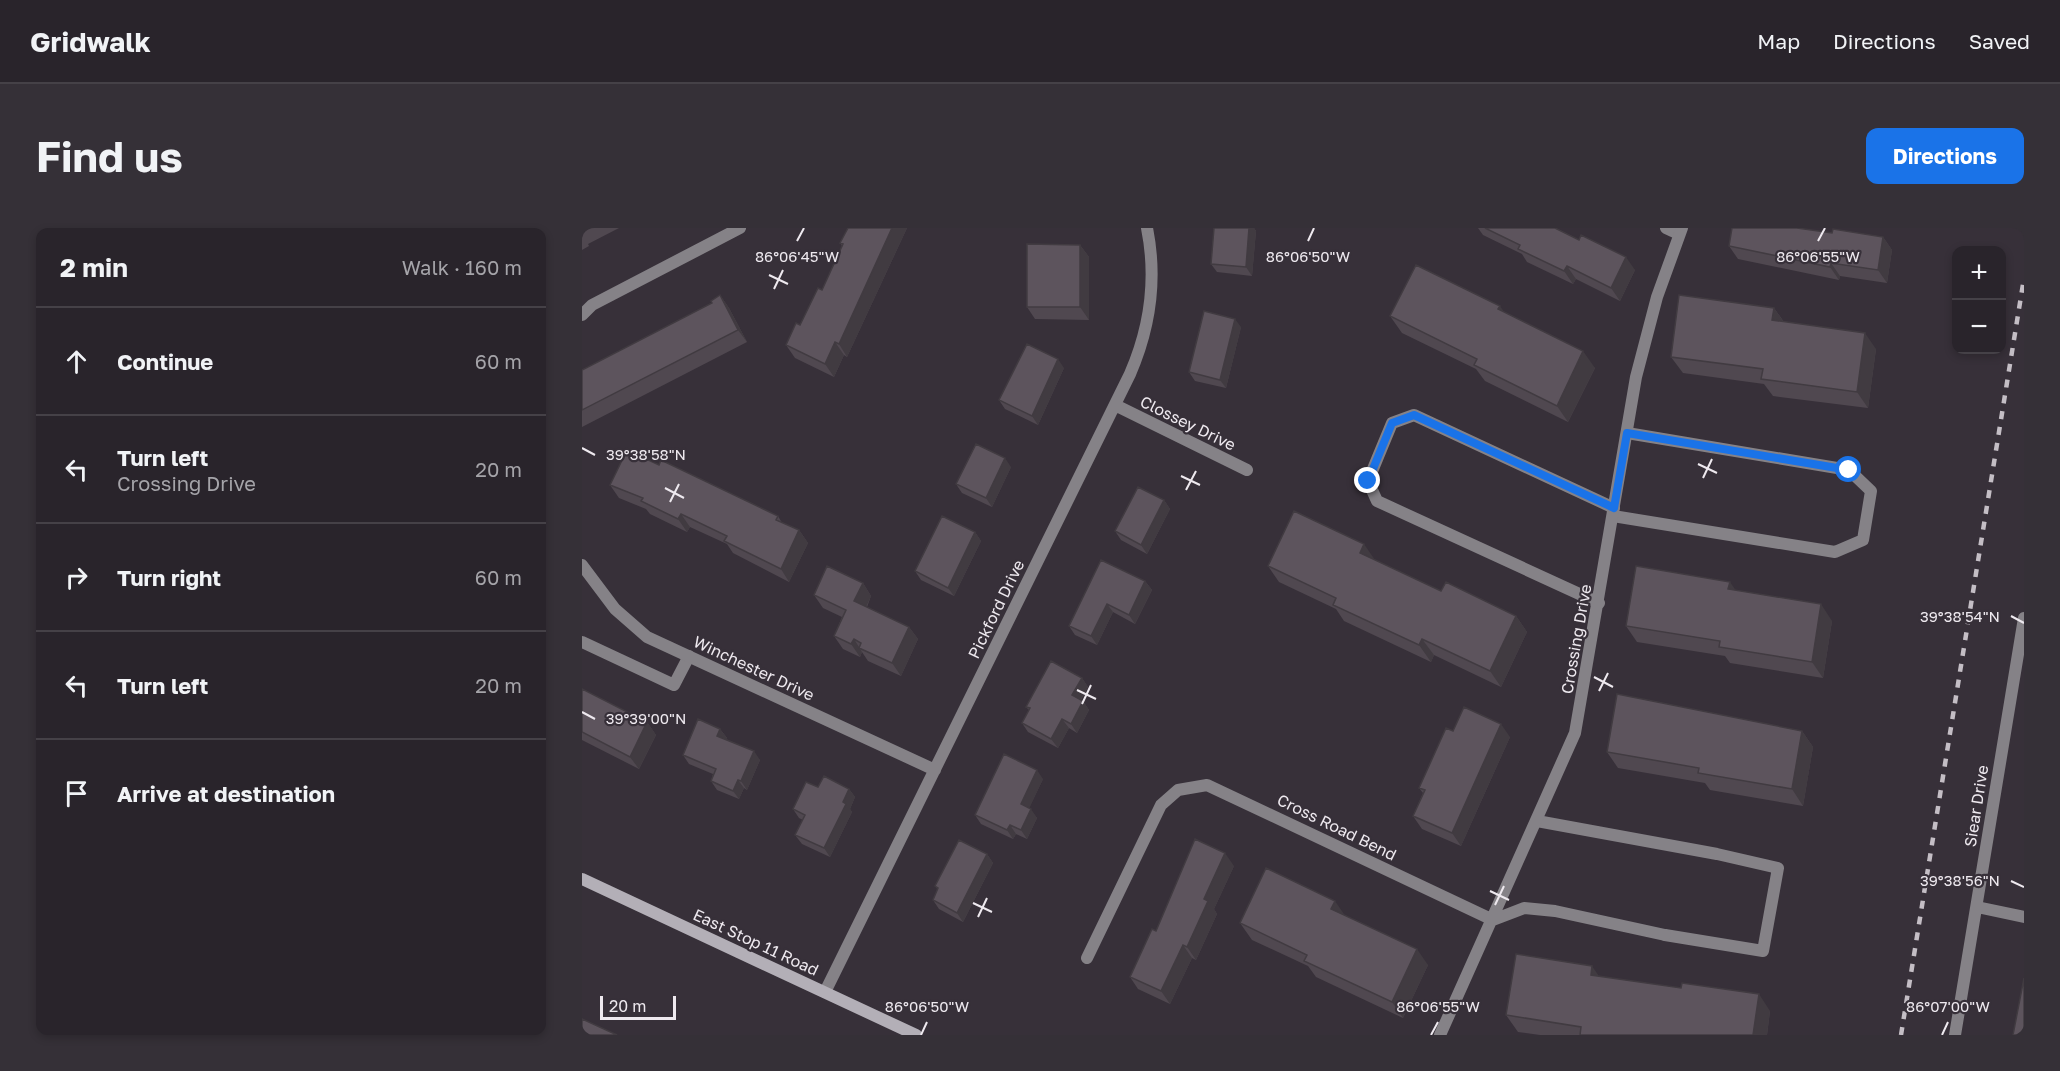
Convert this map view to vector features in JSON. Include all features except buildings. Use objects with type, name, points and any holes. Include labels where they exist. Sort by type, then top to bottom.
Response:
[{"type":"main road","name":"East Stop 11 Road","points":[[582,879],[916,1035]]},
{"type":"street","points":[[582,315],[592,305],[740,228]]},
{"type":"street","name":"Pickford Drive","points":[[825,992],[1135,364],[1146,328],[1151,267],[1146,228]]},
{"type":"street","points":[[1666,228],[1680,231]]},
{"type":"street","name":"Crossing Drive","points":[[1440,1035],[1575,733],[1647,331],[1680,231]]},
{"type":"street","name":"Clossey Drive","points":[[1115,405],[1247,470]]},
{"type":"street","points":[[1599,603],[1377,501],[1368,481],[1392,423],[1414,415],[1613,512],[1835,552],[1863,540],[1872,491],[1849,470],[1627,433]]},
{"type":"street","name":"Winchester Drive","points":[[582,566],[615,609],[636,629],[689,656],[935,770]]},
{"type":"street","name":"Siear Drive","points":[[1955,1035],[2024,618]]},
{"type":"street","points":[[582,642],[674,685],[689,656]]},
{"type":"street","name":"Cross Road Bend","points":[[1087,958],[1161,805],[1178,790],[1191,786],[1214,787],[1493,920]]},
{"type":"street","points":[[1493,920],[1524,908],[1555,911],[1665,936],[1763,951],[1778,868],[1717,854],[1537,821]]},
{"type":"street","points":[[1977,907],[2024,917]]},
{"type":"railway","points":[[1901,1035],[2024,278]]},
{"type":"route","points":[[1368,481],[1392,423],[1414,415],[1614,508],[1627,433],[1849,470]]}]
